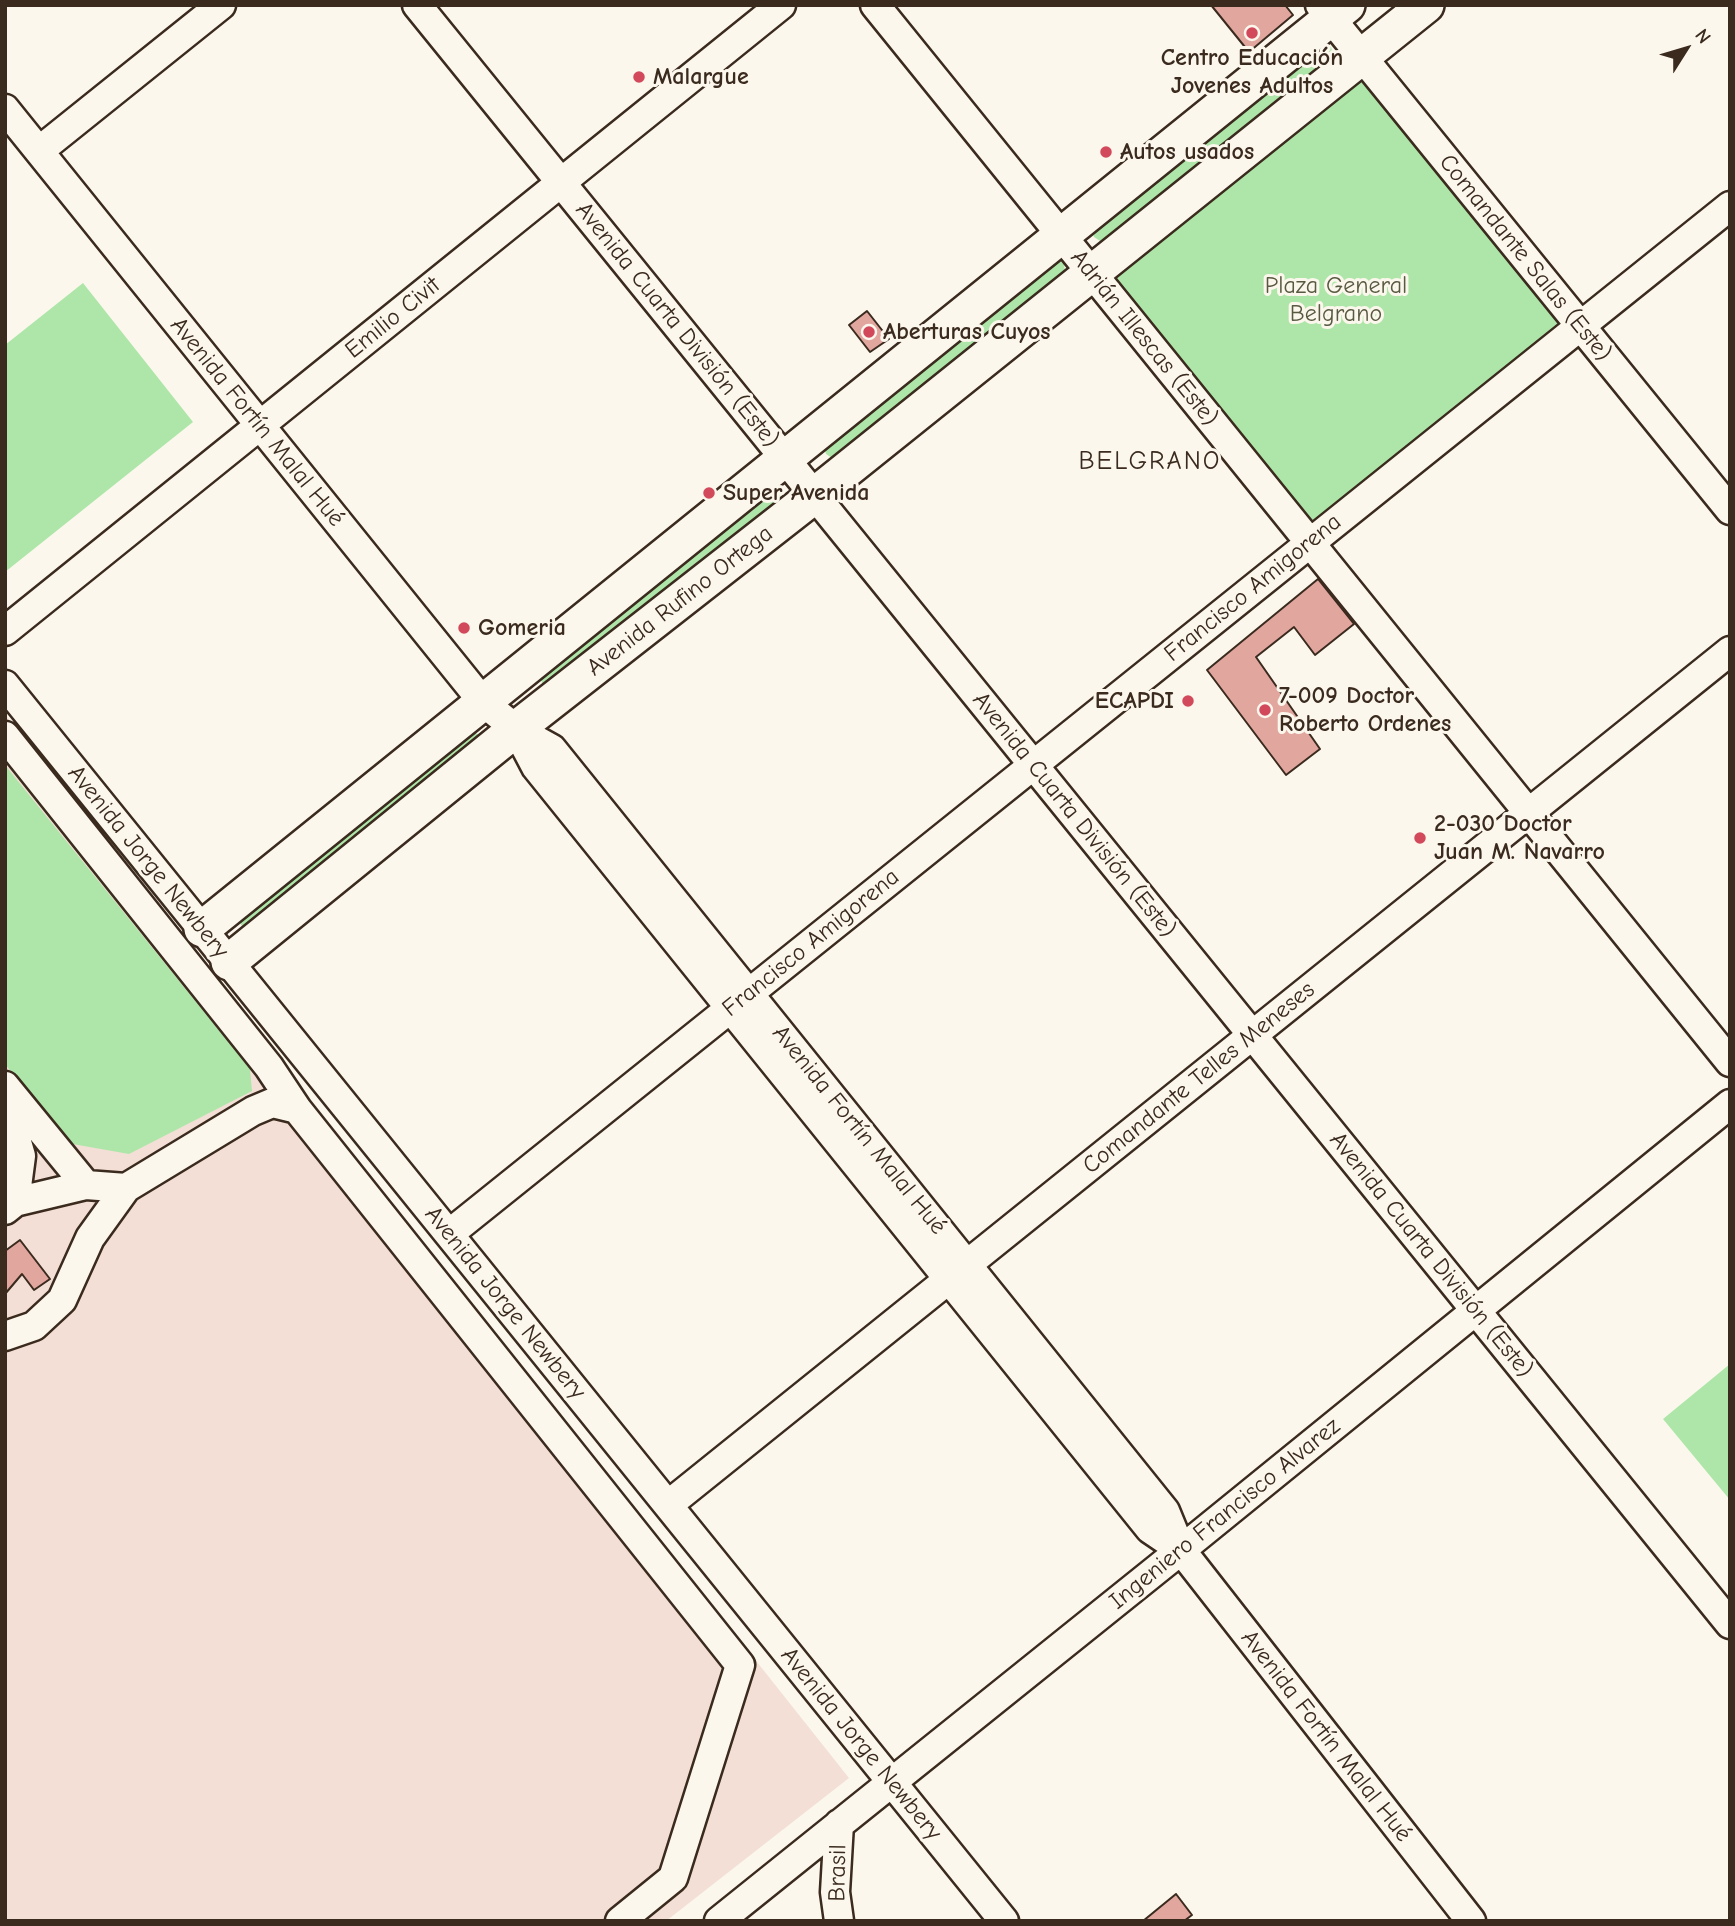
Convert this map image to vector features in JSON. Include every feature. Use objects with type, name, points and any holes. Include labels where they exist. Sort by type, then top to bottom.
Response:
[{"type":"main road","name":"Avenida Rufino Ortega","points":[[229,962],[516,729],[815,495],[1426,5]]},
{"type":"main road","name":"Avenida Rufino Ortega","points":[[202,929],[1062,236],[1333,10]]},
{"type":"street","points":[[39,151],[221,5]]},
{"type":"street","name":"Avenida Cuarta División (Este)","points":[[417,5],[1730,1624]]},
{"type":"street","name":"Emilio Civit","points":[[5,631],[781,5]]},
{"type":"street","name":"Adrián Illescas (Este)","points":[[875,5],[1730,1062]]},
{"type":"street","name":"Comandante Salas (Este)","points":[[1333,10],[1361,58],[1730,510]]},
{"type":"street","name":"Avenida Fortín Malal Hué","points":[[5,109],[483,702],[516,729],[552,749],[740,1001],[958,1272],[1166,1511],[1181,1550],[1471,1921]]},
{"type":"street","name":"Francisco Amigorena","points":[[449,1234],[1730,206]]},
{"type":"street","name":"Comandante Telles Meneses","points":[[668,1505],[1730,651]]},
{"type":"street","name":"Avenida Jorge Newbery","points":[[5,685],[1004,1921]]},
{"type":"street","points":[[5,736],[269,1067],[297,1109],[740,1665],[673,1878],[620,1921]]},
{"type":"street","points":[[5,1086],[86,1185]]},
{"type":"street","points":[[5,1101],[21,1156],[10,1206],[86,1185],[126,1188]]},
{"type":"street","points":[[5,1336],[34,1326],[62,1300],[90,1238],[126,1188],[253,1111],[272,1103],[297,1109]]},
{"type":"street","name":"Ingeniero Francisco Alvarez","points":[[719,1921],[1730,1104]]},
{"type":"street","name":"Brasil","points":[[839,1824],[835,1892],[839,1921]]},
{"type":"shaded area","points":[[5,714],[849,1778],[666,1921],[5,1921]]},
{"type":"green space","points":[[1325,43],[1331,47],[1333,54],[1329,61],[1107,239],[1100,241],[1094,237],[1092,230]]},
{"type":"green space","name":"Plaza General Belgrano","points":[[1361,58],[1580,326],[1310,543],[1092,274]]},
{"type":"green space","points":[[1057,259],[1064,264],[1062,277],[840,456],[832,458],[826,454],[824,446]]},
{"type":"green space","points":[[83,283],[193,422],[5,572],[5,345]]},
{"type":"green space","points":[[773,488],[779,492],[781,499],[548,687],[542,683],[540,675]]},
{"type":"green space","points":[[472,731],[479,735],[480,742],[248,929],[241,925],[240,918]]},
{"type":"green space","points":[[5,765],[250,1069],[252,1091],[129,1154],[67,1143],[5,1064]]},
{"type":"green space","points":[[1730,1364],[1730,1500],[1663,1419]]},
{"type":"building","name":"Centro Educación Jovenes Adultos","points":[[1211,5],[1285,5],[1293,15],[1249,52]]},
{"type":"building","name":"Aberturas Cuyos","points":[[867,311],[889,339],[870,352],[849,325]]},
{"type":"building","name":"7-009 Doctor Roberto Ordenes","points":[[1318,579],[1354,624],[1315,655],[1294,627],[1256,657],[1320,749],[1286,775],[1207,670]]},
{"type":"building","points":[[20,1240],[50,1279],[34,1290],[22,1274],[5,1294],[5,1251]]},
{"type":"building","points":[[1176,1894],[1192,1915],[1184,1921],[1143,1921]]},
{"type":"place","name":"Centro Educación Jovenes Adultos","points":[[1252,33]]},
{"type":"place","name":"Malargue","points":[[639,77]]},
{"type":"place","name":"Autos usados","points":[[1106,152]]},
{"type":"place","name":"Aberturas Cuyos","points":[[869,332]]},
{"type":"place","name":"Super Avenida","points":[[709,493]]},
{"type":"place","name":"Gomeria","points":[[464,628]]},
{"type":"place","name":"ECAPDI","points":[[1188,701]]},
{"type":"place","name":"7-009 Doctor Roberto Ordenes","points":[[1265,710]]},
{"type":"place","name":"2-030 Doctor Juan M. Navarro","points":[[1420,838]]},
{"type":"district","name":"BELGRANO","points":[[1150,462]]}]
